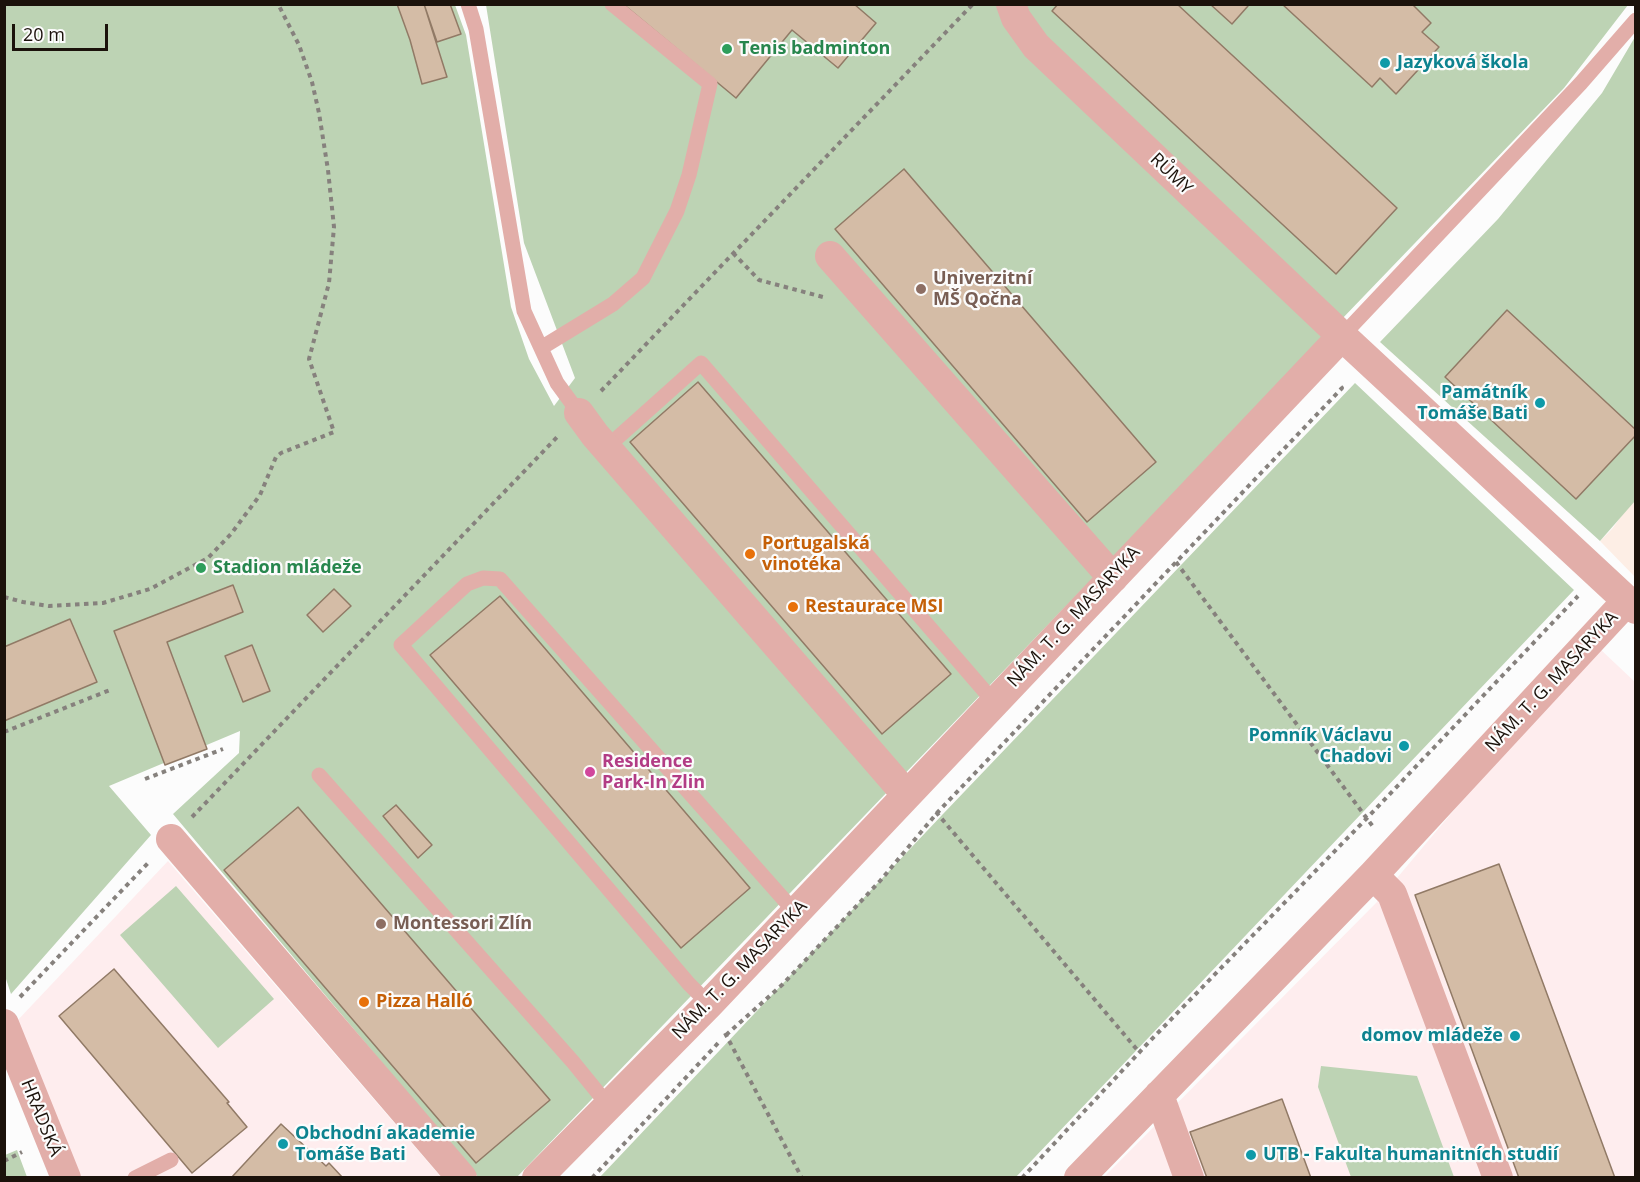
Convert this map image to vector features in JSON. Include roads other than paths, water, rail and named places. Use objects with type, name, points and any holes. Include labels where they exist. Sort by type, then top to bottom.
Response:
[{"type":"street","name":"RŮMY","points":[[1009,9],[1036,46],[1342,336]]},
{"type":"street","points":[[830,256],[1113,578]]},
{"type":"street","name":"NÁM. T. G. MASARYKA","points":[[537,1178],[709,1004],[1342,336],[1631,605],[1079,1178]]},
{"type":"street","points":[[572,421],[606,448],[906,794]]},
{"type":"street","points":[[171,839],[462,1178]]},
{"type":"street","points":[[1373,875],[1392,894],[1498,1178]]},
{"type":"street","name":"HRADSKÁ","points":[[8,1014],[66,1178]]},
{"type":"street","points":[[1159,1095],[1189,1178]]},
{"type":"lane","points":[[468,4],[476,29],[524,311],[572,421]]},
{"type":"lane","points":[[541,348],[613,304],[643,278],[677,211],[689,175],[710,84],[612,4]]},
{"type":"lane","points":[[1342,336],[1581,83],[1635,20]]},
{"type":"lane","points":[[606,448],[701,363],[994,702]]},
{"type":"lane","points":[[709,1004],[681,975],[401,645],[467,584],[483,578],[500,579],[795,912]]},
{"type":"lane","points":[[319,775],[609,1105]]},
{"type":"lane","points":[[135,1178],[171,1160]]},
{"type":"place","name":"Tenis badminton","points":[[727,49]]},
{"type":"place","name":"Jazyková škola","points":[[1385,63]]},
{"type":"place","name":"Univerzitní MŠ Qočna","points":[[921,289]]},
{"type":"place","name":"Památník Tomáše Bati","points":[[1540,403]]},
{"type":"place","name":"Portugalská vinotéka","points":[[750,554]]},
{"type":"place","name":"Stadion mládeže","points":[[201,568]]},
{"type":"place","name":"Restaurace MSI","points":[[793,607]]},
{"type":"place","name":"Pomník Václavu Chadovi","points":[[1404,746]]},
{"type":"place","name":"Residence Park-In Zlin","points":[[590,772]]},
{"type":"place","name":"Montessori Zlín","points":[[381,924]]},
{"type":"place","name":"Pizza Halló","points":[[364,1002]]},
{"type":"place","name":"domov mládeže","points":[[1515,1036]]},
{"type":"place","name":"Obchodní akademie Tomáše Bati","points":[[283,1144]]},
{"type":"place","name":"UTB - Fakulta humanitních studií","points":[[1251,1155]]}]
